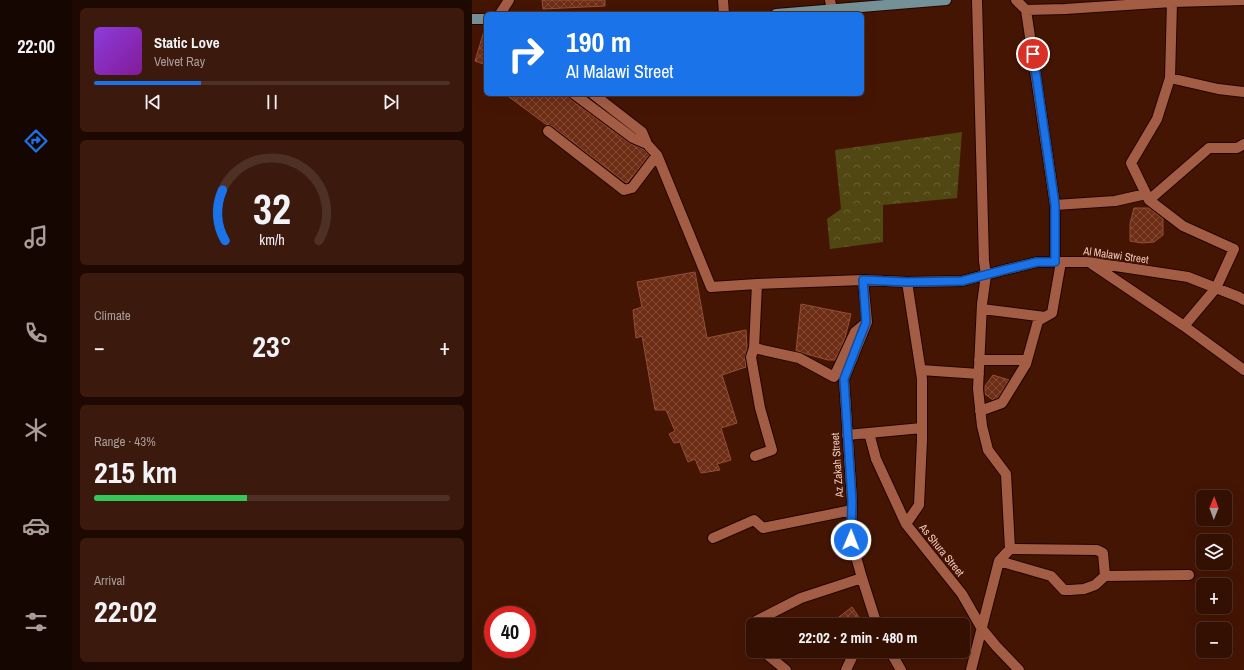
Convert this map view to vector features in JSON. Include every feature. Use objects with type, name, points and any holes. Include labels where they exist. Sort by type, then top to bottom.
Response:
[{"type":"main road","points":[[788,12],[831,5],[946,0]]},
{"type":"main road","points":[[472,19],[484,19]]},
{"type":"street","points":[[501,12],[509,0]]},
{"type":"street","points":[[723,0],[724,12]]},
{"type":"street","points":[[971,670],[999,561],[1010,549],[1006,474],[988,450],[982,426],[978,388],[982,310],[986,275],[984,261],[977,0]]},
{"type":"street","points":[[980,411],[1002,403],[1026,364],[1038,321],[1052,312],[1058,262],[1055,205],[1026,10],[1016,0]]},
{"type":"street","points":[[1026,10],[1172,2],[1244,0]]},
{"type":"street","points":[[1172,2],[1170,78],[1157,119],[1131,163],[1147,197],[1184,226],[1234,249],[1216,288],[1184,326]]},
{"type":"street","points":[[1170,78],[1218,89],[1244,92]]},
{"type":"street","points":[[548,131],[624,190],[632,188],[658,155],[647,144],[633,138],[577,96]]},
{"type":"street","points":[[596,96],[642,132],[647,144]]},
{"type":"street","points":[[1055,205],[1115,201],[1147,197],[1208,148],[1237,148],[1244,144]]},
{"type":"street","name":"Al Malawi Street","points":[[658,155],[711,287],[863,280],[907,282],[962,281],[1037,262],[1089,262],[1188,277],[1244,300]]},
{"type":"street","points":[[1089,262],[1184,326],[1244,370]]},
{"type":"street","name":"Az Zakah Street","points":[[863,280],[866,322],[844,379],[852,510],[851,540],[875,618]]},
{"type":"street","points":[[906,524],[919,505],[922,428],[922,379],[907,282]]},
{"type":"street","points":[[755,456],[772,450],[760,408],[751,357],[754,348],[757,284]]},
{"type":"street","points":[[982,310],[1045,317]]},
{"type":"street","points":[[754,348],[798,358],[834,377],[855,332],[866,322]]},
{"type":"street","points":[[979,360],[1027,360]]},
{"type":"street","points":[[921,370],[978,374]]},
{"type":"street","points":[[847,435],[922,428]]},
{"type":"street","name":"As Shura Street","points":[[869,433],[876,459],[906,524],[962,594],[982,629],[1019,670]]},
{"type":"street","points":[[713,538],[754,520],[763,528],[852,510]]},
{"type":"street","points":[[1010,549],[1097,550],[1103,553],[1105,576]]},
{"type":"street","points":[[999,561],[1050,576],[1064,590],[1084,589],[1095,585],[1105,576],[1189,574]]},
{"type":"street","points":[[762,618],[801,598],[862,578]]},
{"type":"street","points":[[771,658],[786,670]]},
{"type":"street","points":[[846,670],[852,658]]},
{"type":"street","points":[[894,658],[901,670]]},
{"type":"green space","points":[[962,132],[957,198],[883,205],[883,242],[830,249],[827,219],[841,209],[835,150]]},
{"type":"building","points":[[542,0],[605,0],[605,6],[543,9]]},
{"type":"building","points":[[484,31],[484,64],[475,61]]},
{"type":"building","points":[[508,96],[569,96],[570,99],[629,143],[643,149],[649,155],[626,183],[552,126],[547,125]]},
{"type":"building","points":[[1134,208],[1149,208],[1163,219],[1163,235],[1154,242],[1142,243],[1130,241],[1130,224]]},
{"type":"building","points":[[695,272],[707,338],[746,330],[747,348],[745,358],[746,367],[722,375],[737,423],[721,428],[731,460],[717,464],[720,470],[701,473],[695,459],[688,462],[680,442],[674,443],[669,434],[675,431],[666,410],[655,410],[642,336],[636,338],[633,310],[642,307],[637,282]]},
{"type":"building","points":[[801,304],[851,314],[845,338],[835,360],[828,360],[796,351]]},
{"type":"building","points":[[993,375],[1009,380],[998,398],[993,400],[985,394],[985,386]]},
{"type":"building","points":[[852,607],[860,618],[838,618]]},
{"type":"route","points":[[851,540],[852,501],[844,379],[866,322],[863,280],[907,282],[962,281],[1037,262],[1055,262],[1055,205],[1033,54]]}]
